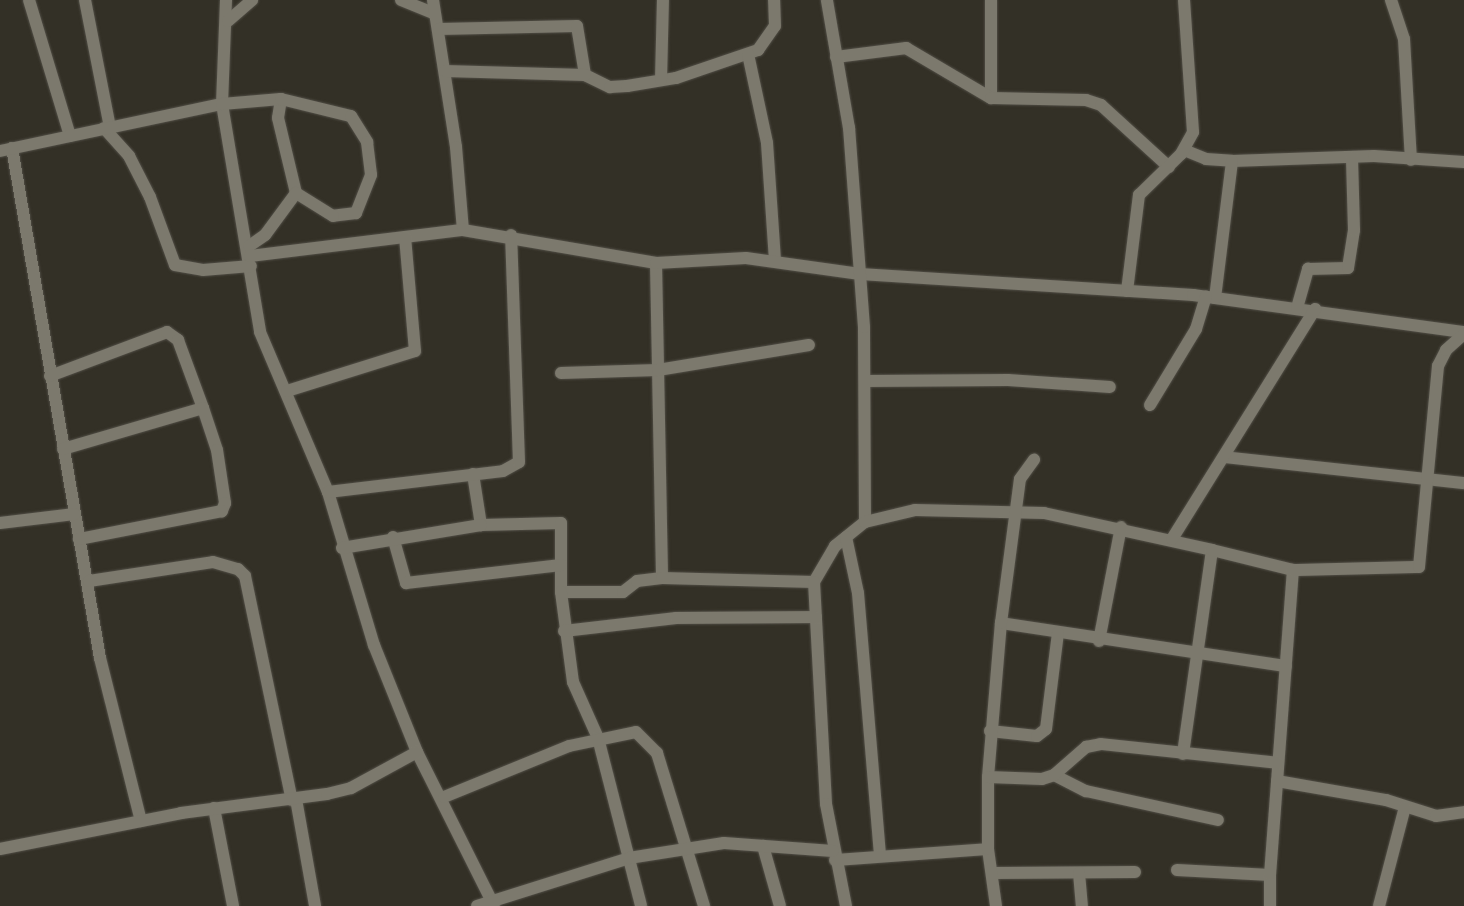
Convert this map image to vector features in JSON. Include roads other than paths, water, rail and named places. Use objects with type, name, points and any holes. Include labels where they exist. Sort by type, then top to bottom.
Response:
[{"type":"street","points":[[29,0],[70,136]]},
{"type":"street","points":[[85,0],[107,127],[129,156],[150,197],[175,265],[203,270],[250,256],[463,230],[511,235],[656,263],[746,258],[860,274],[1211,298],[1315,309],[1464,333]]},
{"type":"street","points":[[226,0],[228,21],[222,104],[250,256],[260,332],[287,391],[328,492],[342,548],[417,752],[444,797],[493,904]]},
{"type":"street","points":[[228,21],[252,0]]},
{"type":"street","points":[[401,0],[418,2],[434,13]]},
{"type":"street","points":[[434,0],[434,13],[439,29],[445,71],[463,230]]},
{"type":"street","points":[[661,80],[663,0]]},
{"type":"street","points":[[445,71],[585,75],[610,87],[661,80],[748,54],[771,36],[774,0]]},
{"type":"street","points":[[827,0],[849,128],[860,274],[866,381],[865,522]]},
{"type":"street","points":[[991,0],[991,98]]},
{"type":"street","points":[[1127,291],[1134,208],[1148,182],[1169,168],[1191,142],[1193,121],[1184,0]]},
{"type":"street","points":[[1391,0],[1404,39],[1411,160]]},
{"type":"street","points":[[439,29],[577,26],[585,75]]},
{"type":"street","points":[[836,58],[906,48],[991,98],[1086,100],[1101,105],[1169,168]]},
{"type":"street","points":[[748,54],[767,143],[776,261]]},
{"type":"street","points":[[141,821],[100,658],[89,581],[74,514],[50,376],[6,149],[222,104],[281,99],[351,116],[367,142],[371,175],[356,213],[333,216],[296,193],[278,118],[281,99]]},
{"type":"street","points":[[1184,150],[1206,159],[1232,161],[1352,157],[1464,162]]},
{"type":"street","points":[[1297,308],[1308,269],[1348,268],[1354,230],[1352,157]]},
{"type":"street","points":[[1150,405],[1196,329],[1211,298],[1232,161]]},
{"type":"street","points":[[250,256],[296,193]]},
{"type":"street","points":[[328,492],[503,472],[519,462],[511,235]]},
{"type":"street","points":[[287,391],[415,351],[405,237]]},
{"type":"street","points":[[656,263],[662,578]]},
{"type":"street","points":[[1172,539],[1315,309]]},
{"type":"street","points":[[50,376],[167,332],[178,340],[217,450],[226,503],[222,511],[79,539]]},
{"type":"street","points":[[846,906],[834,855],[814,582],[822,562],[846,537],[865,522],[915,510],[1017,514],[1044,513],[1121,527],[1293,570],[1419,567],[1438,366],[1446,350],[1464,333]]},
{"type":"street","points":[[561,373],[658,370],[809,345]]},
{"type":"street","points":[[866,381],[1008,380],[1110,387]]},
{"type":"street","points":[[63,449],[203,408]]},
{"type":"street","points":[[1224,457],[1464,482]]},
{"type":"street","points":[[996,906],[993,873],[988,849],[990,731],[1001,623],[1017,514],[1020,479],[1034,460]]},
{"type":"street","points":[[473,474],[481,525]]},
{"type":"street","points":[[0,523],[74,514]]},
{"type":"street","points":[[342,548],[394,537],[481,525],[558,520],[564,631],[573,682],[598,738],[641,906]]},
{"type":"street","points":[[1099,640],[1121,527]]},
{"type":"street","points":[[394,537],[406,583],[561,565]]},
{"type":"street","points":[[846,537],[858,592],[880,856]]},
{"type":"street","points":[[1183,754],[1195,655],[1212,550]]},
{"type":"street","points":[[89,581],[213,562],[238,569],[245,576],[294,799],[315,906]]},
{"type":"street","points":[[1270,906],[1270,875],[1293,570]]},
{"type":"street","points":[[562,592],[623,592],[637,581],[662,578],[814,582]]},
{"type":"street","points":[[564,631],[676,618],[816,617]]},
{"type":"street","points":[[1001,623],[1195,655],[1286,666]]},
{"type":"street","points":[[990,731],[1037,736],[1046,729],[1058,633]]},
{"type":"street","points":[[444,797],[598,738],[625,731],[636,732],[651,744],[687,849],[704,906]]},
{"type":"street","points":[[988,777],[1042,779],[1054,775],[1086,746],[1121,745],[1183,754],[1278,763]]},
{"type":"street","points":[[0,849],[214,808],[294,799],[351,788],[417,752]]},
{"type":"street","points":[[1054,775],[1086,791],[1218,820]]},
{"type":"street","points":[[1277,781],[1405,807],[1436,816],[1464,812]]},
{"type":"street","points":[[1379,906],[1405,807]]},
{"type":"street","points":[[214,808],[233,906]]},
{"type":"street","points":[[477,906],[493,904],[629,858],[724,843],[834,855],[880,856],[988,849]]},
{"type":"street","points":[[763,846],[780,906]]},
{"type":"street","points":[[1177,870],[1270,875]]},
{"type":"street","points":[[993,873],[1135,872]]},
{"type":"street","points":[[1079,873],[1082,906]]}]
